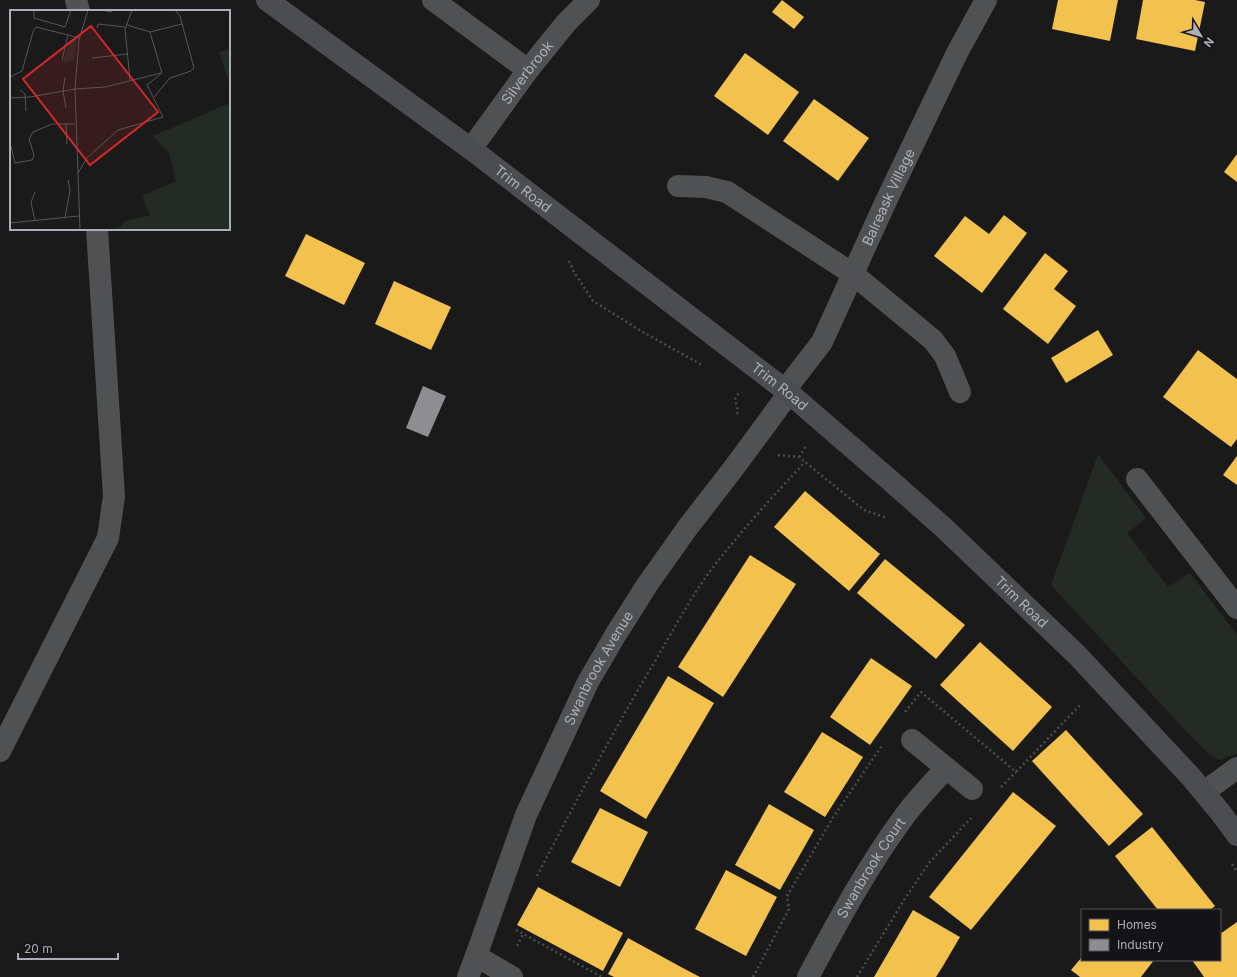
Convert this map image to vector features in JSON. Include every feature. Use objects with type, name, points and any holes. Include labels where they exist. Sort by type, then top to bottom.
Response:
[{"type":"main road","name":"Trim Road","points":[[268,0],[471,149],[787,392],[886,477],[938,523],[1077,655],[1191,777],[1237,835]]},
{"type":"street","points":[[76,0],[79,10]]},
{"type":"street","points":[[433,0],[528,70]]},
{"type":"street","name":"Silverbrook","points":[[471,149],[528,70],[566,23],[589,0]]},
{"type":"street","name":"Balreask Village","points":[[787,392],[822,342],[852,274],[957,53],[986,0]]},
{"type":"street","points":[[678,186],[706,187],[727,192],[852,274],[934,340],[945,356],[960,392]]},
{"type":"street","points":[[0,751],[108,538],[114,496],[97,230]]},
{"type":"street","name":"Swanbrook Avenue","points":[[468,977],[526,815],[588,682],[616,634],[688,526],[733,469],[787,392]]},
{"type":"street","points":[[1137,479],[1237,608]]},
{"type":"street","points":[[912,740],[972,789]]},
{"type":"street","name":"Swanbrook Court","points":[[808,977],[843,911],[884,844],[907,813],[946,768]]},
{"type":"street","points":[[1204,792],[1237,768]]},
{"type":"street","points":[[476,956],[512,977]]},
{"type":"path","points":[[568,224],[567,257],[574,272],[593,301],[641,331],[706,367]]},
{"type":"path","points":[[800,457],[804,449]]},
{"type":"path","points":[[771,455],[800,457],[864,510],[888,518]]},
{"type":"path","points":[[536,878],[626,709],[695,595],[713,568],[740,534],[805,462]]},
{"type":"path","points":[[1000,788],[1016,772]]},
{"type":"path","points":[[858,977],[904,900],[929,863],[973,816]]},
{"type":"path","points":[[510,927],[602,977]]},
{"type":"shaded area","points":[[1098,454],[1146,518],[1127,533],[1168,587],[1190,573],[1237,635],[1237,754],[1219,760],[1208,753],[1051,585]]},
{"type":"building: Homes","points":[[782,0],[804,17],[794,29],[772,12]]},
{"type":"building: Homes","points":[[1058,0],[1118,0],[1110,41],[1052,29]]},
{"type":"building: Homes","points":[[1143,0],[1195,0],[1205,2],[1195,51],[1136,39]]},
{"type":"building: Homes","points":[[745,53],[799,92],[768,135],[714,96]]},
{"type":"building: Homes","points":[[814,99],[869,138],[838,181],[783,141]]},
{"type":"building: Homes","points":[[1237,154],[1237,182],[1224,172]]},
{"type":"building: Homes","points":[[1004,215],[1027,233],[982,293],[934,256],[965,216],[989,234]]},
{"type":"building: Homes","points":[[306,234],[365,263],[344,305],[285,276]]},
{"type":"building: Homes","points":[[1045,253],[1068,271],[1054,289],[1076,306],[1048,344],[1003,309]]},
{"type":"building: Homes","points":[[394,281],[451,307],[431,350],[375,324]]},
{"type":"building: Homes","points":[[1098,330],[1113,355],[1066,383],[1051,358]]},
{"type":"building: Homes","points":[[1198,350],[1237,379],[1237,439],[1231,447],[1163,397]]},
{"type":"building: Homes","points":[[1237,456],[1237,485],[1223,475]]},
{"type":"building: Homes","points":[[805,491],[880,554],[849,591],[774,527]]},
{"type":"building: Homes","points":[[750,555],[796,584],[723,697],[678,667]]},
{"type":"building: Homes","points":[[885,559],[965,625],[936,659],[857,593]]},
{"type":"building: Homes","points":[[980,642],[1052,707],[1013,751],[940,685]]},
{"type":"building: Homes","points":[[871,658],[912,686],[870,745],[830,717]]},
{"type":"building: Homes","points":[[668,676],[714,703],[646,819],[600,791]]},
{"type":"building: Homes","points":[[1066,730],[1143,814],[1109,846],[1032,761]]},
{"type":"building: Homes","points":[[822,732],[863,757],[825,817],[784,792]]},
{"type":"building: Homes","points":[[1013,792],[1056,826],[971,930],[929,897]]},
{"type":"building: Homes","points":[[769,804],[814,830],[780,890],[735,865]]},
{"type":"building: Homes","points":[[600,808],[648,832],[620,887],[571,862]]},
{"type":"building: Homes","points":[[1152,827],[1215,906],[1211,909],[1157,909],[1115,856]]},
{"type":"building: Homes","points":[[726,870],[777,897],[746,956],[695,929]]},
{"type":"building: Homes","points":[[538,887],[623,933],[603,971],[517,925]]},
{"type":"building: Homes","points":[[913,910],[960,937],[936,977],[874,977]]},
{"type":"building: Homes","points":[[1237,922],[1237,977],[1204,977],[1193,961],[1221,961],[1221,933]]},
{"type":"building: Homes","points":[[628,938],[700,977],[614,977],[608,974]]},
{"type":"building: Homes","points":[[1081,958],[1081,961],[1153,961],[1141,977],[1080,977],[1071,970]]},
{"type":"building: Industry","points":[[423,386],[446,396],[428,437],[406,428]]}]
